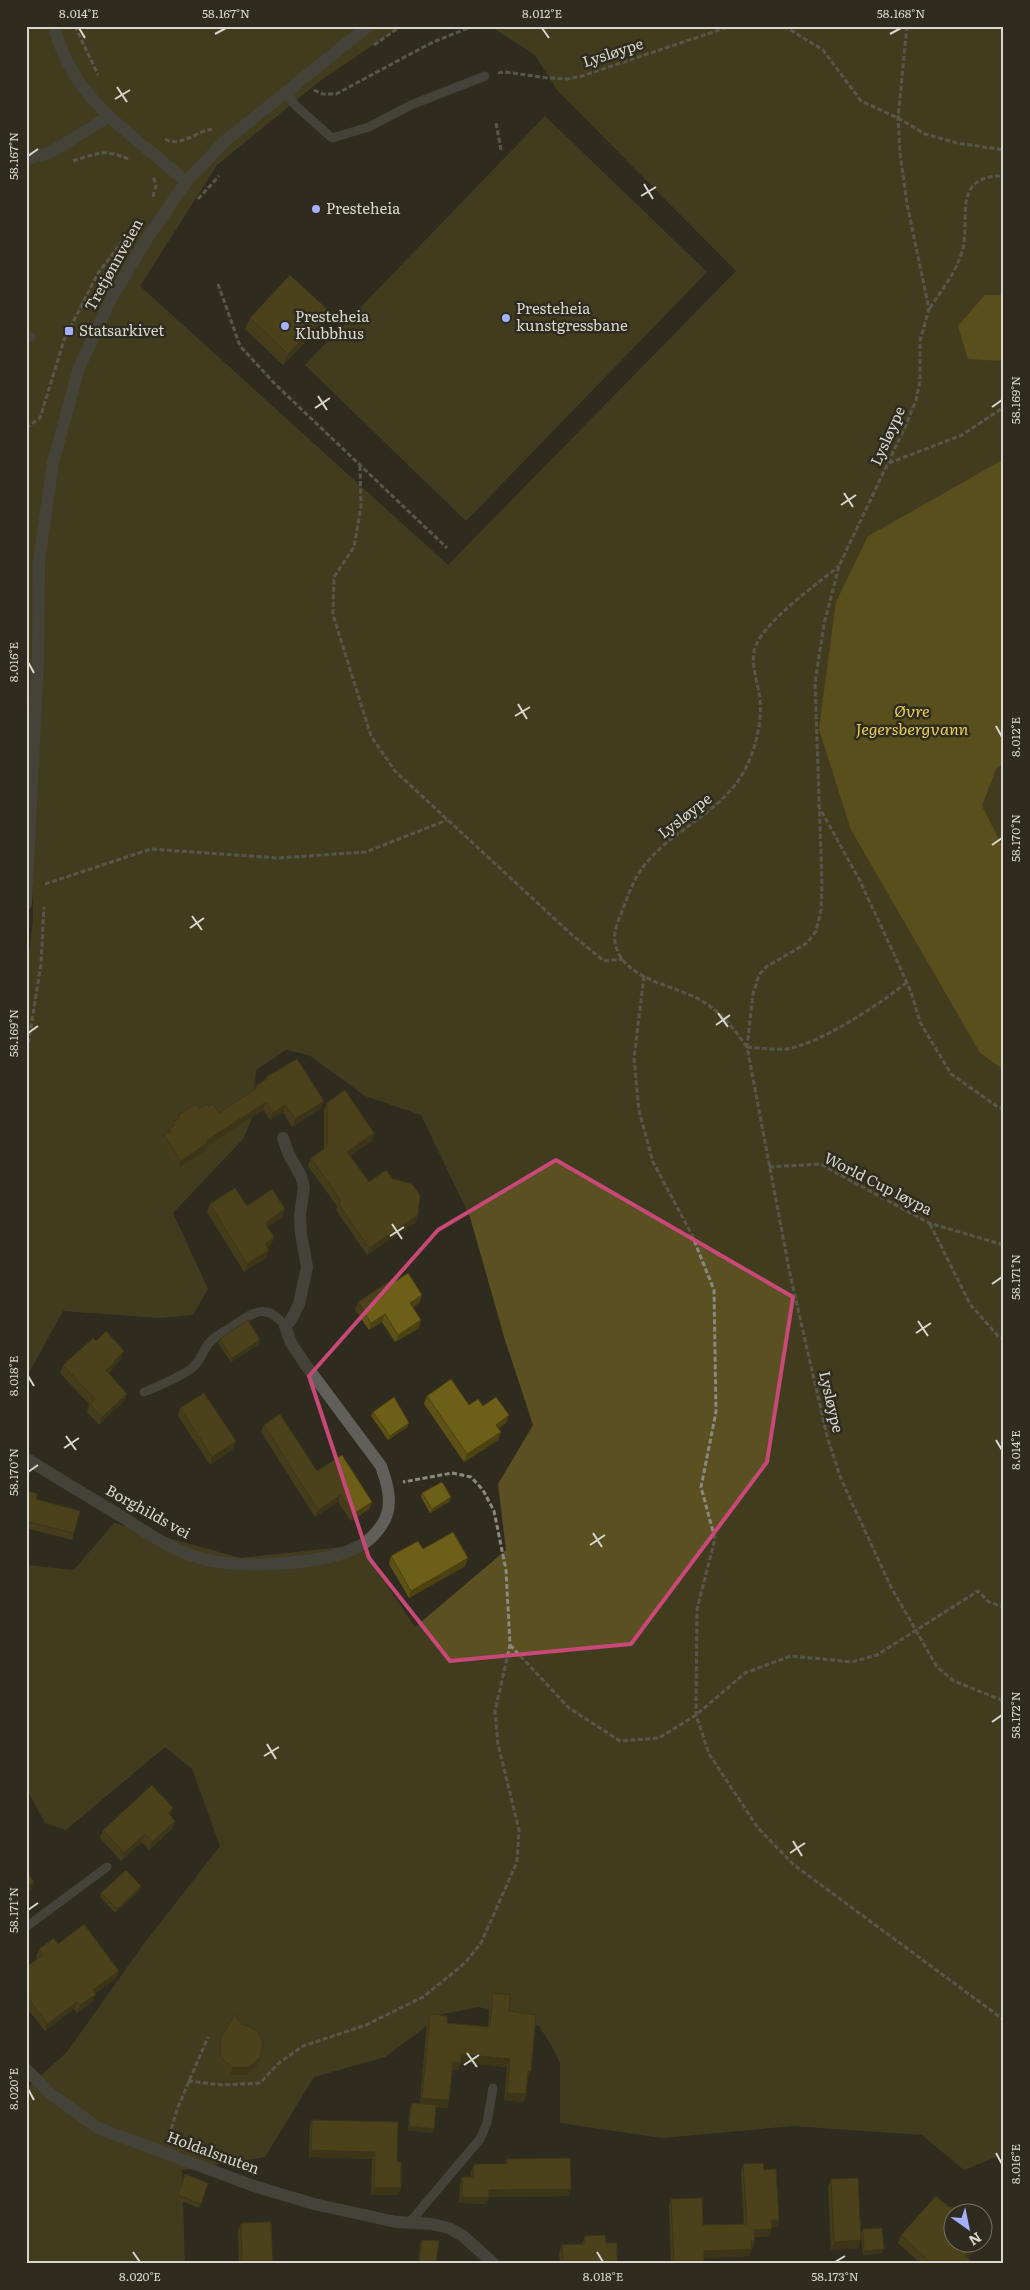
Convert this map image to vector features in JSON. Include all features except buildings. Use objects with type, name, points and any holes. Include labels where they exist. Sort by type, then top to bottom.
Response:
[{"type":"street","points":[[54,26],[58,43],[77,81],[96,105],[186,182]]},
{"type":"street","name":"Tretjønnveien","points":[[26,904],[38,657],[40,561],[53,462],[79,368],[112,297],[148,236],[186,182],[224,142],[368,26]]},
{"type":"street","points":[[26,159],[51,152],[108,117]]},
{"type":"street","points":[[283,1138],[289,1155],[301,1176],[304,1187],[301,1234],[307,1267],[299,1304],[285,1326]]},
{"type":"street","name":"Borghilds vei","points":[[26,1458],[173,1548],[204,1559],[236,1564],[267,1564],[320,1558],[344,1553],[362,1545],[375,1533],[388,1514],[388,1486],[381,1466],[305,1364],[291,1343],[285,1326]]},
{"type":"street","name":"Holdalsnuten","points":[[26,2068],[51,2094],[98,2128],[164,2154],[314,2204],[396,2222],[432,2224],[449,2228],[464,2236],[494,2264]]},
{"type":"lane","points":[[286,93],[296,106],[332,138],[369,127],[411,106],[486,76]]},
{"type":"lane","name":"Borghilds vei","points":[[144,1392],[191,1369],[200,1361],[210,1341],[253,1312],[265,1311],[274,1314],[285,1326]]},
{"type":"lane","points":[[26,1927],[107,1867]]},
{"type":"lane","points":[[410,2222],[480,2138],[487,2123],[494,2088]]},
{"type":"path","points":[[75,26],[81,42],[102,80]]},
{"type":"path","points":[[314,90],[323,94],[336,94],[432,43],[473,26]]},
{"type":"path","name":"Lysløype","points":[[486,76],[505,72],[567,79],[582,76],[725,28],[745,26]]},
{"type":"path","points":[[784,26],[823,50],[861,101],[898,118],[925,134],[957,143],[1004,150]]},
{"type":"path","name":"Lysløype","points":[[907,26],[898,118],[900,153],[907,204],[929,308]]},
{"type":"path","points":[[496,123],[501,150]]},
{"type":"path","points":[[159,135],[173,143],[183,141],[197,133],[212,128]]},
{"type":"path","points":[[72,161],[97,153],[112,152],[137,162]]},
{"type":"path","points":[[196,200],[223,172]]},
{"type":"path","points":[[152,173],[156,185],[152,200]]},
{"type":"path","name":"Lysløype","points":[[1004,176],[984,179],[975,184],[967,195],[962,253],[952,275],[929,308],[920,340],[920,381],[916,400],[889,463],[839,566],[824,624],[815,683],[822,883],[821,910],[816,931],[807,943],[766,967],[760,975],[753,994],[747,1047],[790,1274],[827,1436],[841,1478],[891,1587],[915,1632],[937,1667],[954,1681],[1004,1701]]},
{"type":"path","points":[[26,428],[40,418],[64,340],[98,273],[126,238]]},
{"type":"path","points":[[218,284],[240,346],[274,384],[447,548]]},
{"type":"path","points":[[321,310],[333,323]]},
{"type":"path","points":[[889,463],[962,435],[1004,406]]},
{"type":"path","points":[[360,466],[361,506],[356,538],[354,547],[334,577],[333,615],[371,736],[396,771],[571,934],[604,961],[623,959]]},
{"type":"path","name":"Lysløype","points":[[747,1047],[733,1027],[702,1000],[632,970],[623,959],[615,942],[617,925],[634,882],[647,862],[663,846],[721,802],[736,783],[747,764],[759,724],[760,701],[752,655],[756,644],[766,630],[784,613],[839,566]]},
{"type":"path","points":[[818,804],[859,880],[907,982],[920,1022],[951,1074],[998,1107],[1004,1109]]},
{"type":"path","points":[[45,884],[151,849],[278,858],[366,852],[447,820]]},
{"type":"path","points":[[45,893],[46,874]]},
{"type":"path","points":[[26,1058],[41,964],[44,902]]},
{"type":"path","points":[[644,976],[634,1058],[639,1111],[653,1162],[692,1235],[714,1290],[716,1412],[701,1487],[715,1538],[697,1610],[696,1715],[709,1754],[758,1828],[794,1865],[1004,2020]]},
{"type":"path","points":[[747,1047],[786,1049],[808,1041],[870,1009],[907,982]]},
{"type":"path","name":"World Cup løypa","points":[[769,1167],[820,1164],[930,1223],[1004,1245]]},
{"type":"path","points":[[930,1223],[970,1304],[998,1336],[1004,1339]]},
{"type":"path","points":[[188,2081],[222,2085],[260,2083],[279,2063],[303,2046],[366,2025],[424,1997],[465,1963],[481,1943],[517,1862],[519,1830],[498,1744],[495,1712],[510,1645],[506,1570],[494,1511],[483,1490],[471,1478],[452,1473],[388,1486]]},
{"type":"path","points":[[510,1645],[569,1708],[620,1741],[659,1738],[696,1715],[745,1673],[791,1656],[852,1662],[877,1655],[978,1591],[989,1602],[1004,1607]]},
{"type":"path","points":[[164,2154],[178,2107],[208,2037]]},
{"type":"highlighted area","points":[[556,1160],[793,1297],[767,1462],[631,1644],[450,1661],[369,1558],[309,1376],[438,1230]]},
{"type":"shaded area","points":[[26,26],[401,26],[320,81],[217,165],[140,286],[448,565],[736,271],[557,90],[535,55],[490,26],[1004,26],[1004,295],[985,295],[968,358],[1004,361],[1004,459],[868,536],[851,830],[980,1053],[1004,1070],[1004,2154],[964,2170],[922,2135],[793,2126],[662,2138],[560,2123],[560,2063],[539,2026],[510,2013],[478,2007],[443,2014],[385,2057],[314,2077],[265,2157],[182,2170],[185,2264],[26,2264],[26,2089],[67,2052],[143,1945],[220,1846],[192,1769],[165,1747],[66,1830],[45,1823],[26,1788],[26,1565],[74,1570],[114,1523],[241,1558],[360,1545],[415,1627],[506,1550],[498,1484],[533,1425],[505,1340],[470,1217],[421,1115],[365,1096],[309,1055],[286,1050],[256,1070],[251,1121],[243,1139],[173,1213],[208,1289],[193,1315],[160,1318],[63,1311],[26,1378],[26,980],[33,920],[33,800],[26,803]]},
{"type":"shaded area","name":"Presteheia kunstgressbane","points":[[545,116],[707,272],[466,521],[305,365]]},
{"type":"shaded area","points":[[1004,763],[1004,849],[982,806],[996,769]]},
{"type":"water","points":[[985,295],[1004,295],[1004,361],[968,359],[958,326]]},
{"type":"water","name":"Øvre Jegersbergvann","points":[[1004,459],[1004,763],[996,769],[982,806],[1004,849],[1004,1070],[980,1053],[851,830],[819,729],[836,602],[868,536]]},
{"type":"place","name":"Presteheia","points":[[316,209]]},
{"type":"place","name":"Presteheia kunstgressbane","points":[[506,318]]},
{"type":"place","name":"Presteheia Klubbhus","points":[[285,326]]},
{"type":"place","name":"Statsarkivet","points":[[69,331]]}]
